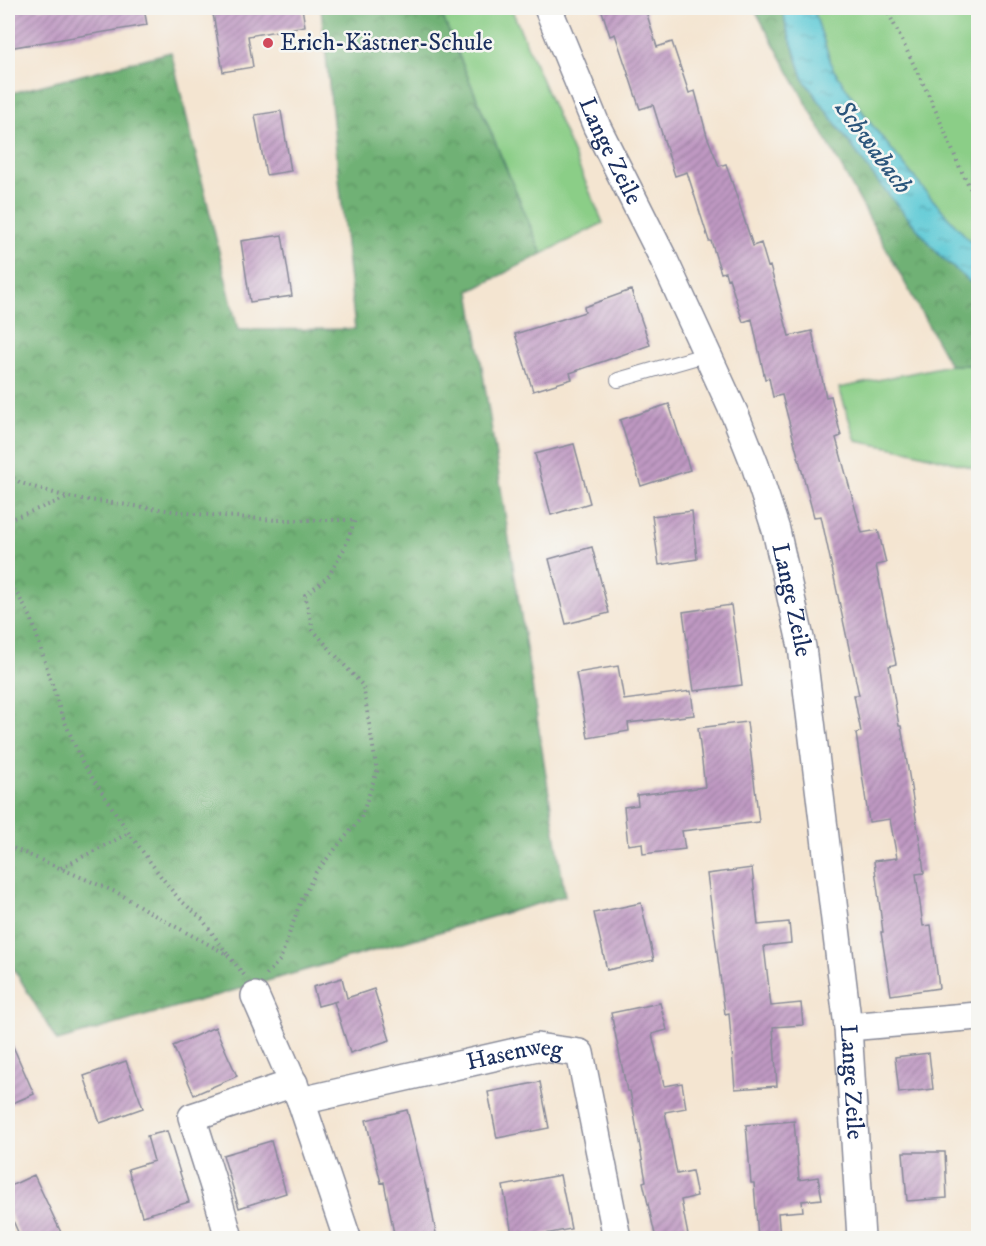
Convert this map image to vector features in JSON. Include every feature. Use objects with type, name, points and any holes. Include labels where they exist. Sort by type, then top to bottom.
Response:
[{"type":"street","name":"Lange Zeile","points":[[548,8],[597,127],[664,261],[736,417],[755,465],[776,530],[802,647],[848,1027],[861,1239]]},
{"type":"street","points":[[253,992],[298,1092],[347,1239]]},
{"type":"street","points":[[848,1027],[978,1016]]},
{"type":"street","name":"Hasenweg","points":[[298,1092],[537,1047],[580,1053],[617,1239]]},
{"type":"street","points":[[229,1239],[192,1118],[298,1092]]},
{"type":"lane","points":[[618,380],[708,354]]},
{"type":"path","points":[[886,8],[978,203]]},
{"type":"path","points":[[8,475],[21,483],[67,498],[196,514],[276,520],[355,520],[344,549],[328,577],[305,595],[313,630],[363,686],[377,771],[361,818],[316,872],[300,903],[280,960],[253,992],[240,969],[202,919],[162,878],[82,762],[61,713],[31,617],[8,579]]},
{"type":"path","points":[[8,520],[67,498]]},
{"type":"path","points":[[61,868],[129,833]]},
{"type":"path","points":[[8,846],[118,893],[228,955]]},
{"type":"green space","points":[[321,8],[439,8],[542,254],[470,291],[565,896],[57,1041],[8,959],[8,94],[171,52],[238,330],[355,329]]},
{"type":"green space","points":[[439,8],[511,8],[603,223],[542,254]]},
{"type":"green space","points":[[754,8],[783,8],[786,26],[804,80],[878,182],[941,257],[978,289],[978,365],[950,365]]},
{"type":"green space","points":[[813,8],[978,8],[978,250],[925,191],[871,124],[833,69]]},
{"type":"green space","points":[[950,365],[978,365],[978,469],[910,451],[856,441],[839,388]]},
{"type":"water","name":"Schwabach","points":[[783,8],[813,8],[833,69],[871,124],[925,191],[978,250],[978,289],[941,257],[878,182],[804,80],[786,26]]},
{"type":"building","points":[[144,8],[147,25],[8,48],[8,10]]},
{"type":"building","points":[[212,8],[302,8],[305,26],[248,36],[253,67],[223,72]]},
{"type":"building","points":[[601,8],[645,8],[657,47],[672,42],[689,93],[695,91],[707,136],[719,166],[726,164],[753,246],[761,243],[768,267],[770,266],[789,336],[812,331],[826,397],[831,396],[841,436],[836,438],[862,533],[878,530],[886,563],[876,565],[896,664],[889,666],[922,855],[924,873],[916,874],[923,926],[931,925],[939,988],[891,995],[881,932],[883,932],[874,861],[897,858],[890,819],[869,822],[856,733],[861,732],[854,695],[859,695],[821,516],[814,517],[782,395],[773,397],[769,378],[765,379],[752,319],[743,322],[729,278],[727,279],[725,272],[721,273],[711,241],[709,241],[687,172],[675,176],[653,105],[640,109],[615,34],[610,36]]},
{"type":"building","points":[[281,111],[291,171],[266,175],[255,115]]},
{"type":"building","points":[[282,235],[292,296],[250,302],[241,241]]},
{"type":"building","points":[[631,290],[650,345],[570,373],[572,379],[533,391],[515,334],[585,312],[584,307]]},
{"type":"building","points":[[669,404],[690,470],[641,486],[620,420]]},
{"type":"building","points":[[574,444],[590,503],[551,515],[535,454]]},
{"type":"building","points":[[692,511],[697,559],[659,565],[652,516]]},
{"type":"building","points":[[592,547],[609,613],[566,624],[549,559]]},
{"type":"building","points":[[731,605],[742,685],[694,691],[683,612]]},
{"type":"building","points":[[618,666],[624,700],[691,691],[694,715],[628,723],[629,731],[588,738],[576,673]]},
{"type":"building","points":[[747,722],[759,822],[682,831],[685,849],[643,854],[642,843],[628,845],[624,807],[638,805],[637,795],[705,787],[698,728]]},
{"type":"building","points":[[752,868],[758,925],[789,922],[791,943],[764,946],[771,1006],[801,1003],[803,1025],[773,1027],[777,1086],[735,1089],[729,1013],[725,1014],[707,874]]},
{"type":"building","points":[[641,903],[654,960],[607,970],[594,913]]},
{"type":"building","points":[[342,978],[347,998],[374,989],[390,1040],[350,1053],[334,1002],[337,1001],[318,1006],[313,987]]},
{"type":"building","points":[[660,1003],[667,1030],[652,1034],[664,1086],[682,1083],[686,1108],[665,1112],[677,1174],[692,1171],[697,1196],[681,1200],[688,1235],[673,1239],[656,1239],[643,1182],[646,1181],[630,1091],[627,1091],[611,1013]]},
{"type":"building","points":[[215,1027],[237,1076],[194,1095],[173,1046]]},
{"type":"building","points":[[8,1035],[34,1094],[8,1105]]},
{"type":"building","points":[[929,1053],[933,1089],[899,1093],[895,1057]]},
{"type":"building","points":[[126,1061],[143,1108],[100,1123],[84,1076]]},
{"type":"building","points":[[540,1082],[549,1128],[497,1138],[488,1092]]},
{"type":"building","points":[[407,1110],[428,1190],[437,1239],[395,1239],[384,1182],[381,1183],[366,1120]]},
{"type":"building","points":[[794,1121],[799,1180],[818,1177],[822,1199],[802,1201],[803,1211],[778,1213],[780,1239],[758,1239],[754,1183],[751,1183],[746,1125]]},
{"type":"building","points":[[167,1131],[189,1202],[142,1216],[128,1169],[154,1161],[147,1136]]},
{"type":"building","points":[[271,1141],[286,1193],[239,1208],[223,1155]]},
{"type":"building","points":[[903,1152],[945,1152],[947,1198],[907,1201]]},
{"type":"building","points":[[34,1175],[64,1239],[21,1239],[8,1209],[8,1187]]},
{"type":"building","points":[[560,1175],[571,1229],[513,1239],[503,1186]]},
{"type":"place","name":"Erich-Kästner-Schule","points":[[268,43]]}]
